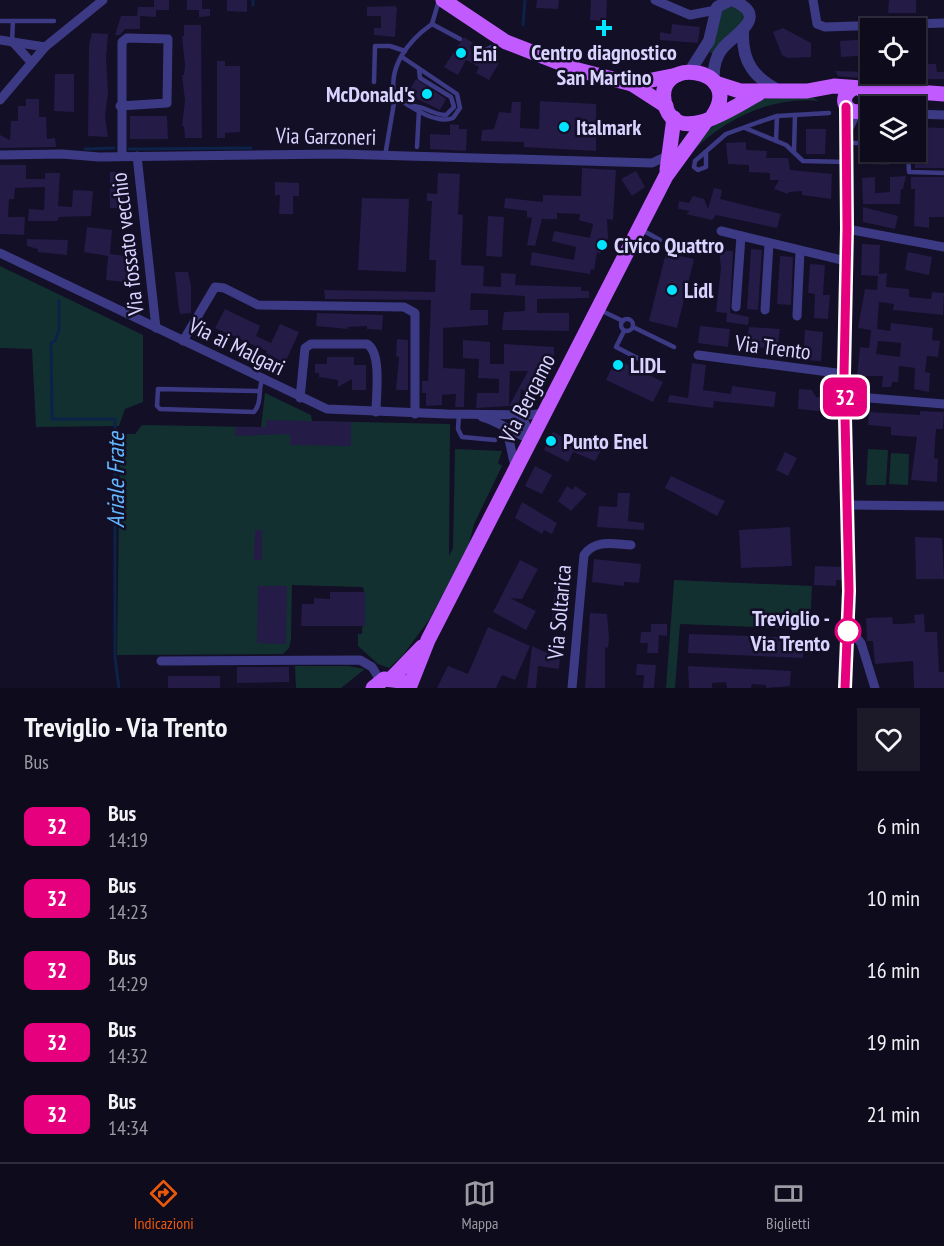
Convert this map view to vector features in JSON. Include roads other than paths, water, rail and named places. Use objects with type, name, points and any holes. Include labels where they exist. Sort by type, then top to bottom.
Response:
[{"type":"main road","points":[[441,0],[506,42],[578,70],[632,84],[690,125],[709,119],[760,92]]},
{"type":"main road","points":[[632,84],[684,73],[703,73],[714,82],[733,90],[807,91],[834,86],[944,94]]},
{"type":"main road","points":[[670,112],[666,88],[684,73]]},
{"type":"main road","points":[[709,119],[718,104],[714,82]]},
{"type":"main road","points":[[857,89],[845,95],[858,109]]},
{"type":"main road","points":[[857,89],[868,98],[858,109]]},
{"type":"main road","points":[[807,91],[858,109],[924,94]]},
{"type":"main road","name":"Via Bergamo","points":[[664,180],[669,155],[670,112]]},
{"type":"main road","name":"Via Bergamo","points":[[382,682],[399,680],[408,688],[428,640],[664,180],[709,119]]},
{"type":"main road","name":"Via Bergamo","points":[[382,682],[428,640]]},
{"type":"street","points":[[0,100],[45,46],[103,0]]},
{"type":"street","points":[[655,0],[690,15],[736,1],[748,14],[742,33],[722,48],[717,57],[714,82]]},
{"type":"street","points":[[813,0],[817,24],[825,27],[944,22]]},
{"type":"street","points":[[684,73],[709,41],[716,6]]},
{"type":"street","points":[[742,33],[745,58],[753,73],[781,91]]},
{"type":"street","points":[[120,106],[167,103],[168,39],[127,38],[122,42],[120,106],[122,156]]},
{"type":"street","points":[[0,40],[45,46]]},
{"type":"street","points":[[12,41],[30,62]]},
{"type":"street","name":"Via Trento","points":[[845,688],[848,627],[848,505],[844,374],[846,143],[847,132],[858,109]]},
{"type":"street","points":[[926,114],[944,115]]},
{"type":"street","name":"Via Garzoneri","points":[[0,155],[385,156],[652,163],[669,155]]},
{"type":"street","name":"Via fossato vecchio","points":[[137,156],[156,328]]},
{"type":"street","points":[[652,163],[660,171],[664,180]]},
{"type":"street","points":[[847,229],[944,247]]},
{"type":"street","points":[[721,231],[846,261]]},
{"type":"street","points":[[736,307],[741,236]]},
{"type":"street","points":[[765,310],[769,243]]},
{"type":"street","points":[[797,316],[800,250]]},
{"type":"street","name":"Via ai Malgari","points":[[0,253],[262,380],[333,411],[513,415],[544,413]]},
{"type":"street","points":[[183,341],[215,287],[220,286],[258,305],[404,307],[415,313],[415,414]]},
{"type":"street","points":[[300,398],[305,348],[311,344],[367,344],[372,346],[376,355],[376,412]]},
{"type":"street","name":"Via Trento","points":[[698,356],[844,374]]},
{"type":"street","points":[[845,396],[944,404]]},
{"type":"street","name":"Via ai Malgari","points":[[472,414],[490,418],[518,435],[531,439]]},
{"type":"street","points":[[513,415],[525,423],[531,439]]},
{"type":"street","points":[[502,426],[511,442],[512,457],[516,467]]},
{"type":"street","points":[[848,505],[944,506]]},
{"type":"street","name":"Via Soltarica","points":[[572,688],[584,555],[590,547],[597,544],[631,545]]},
{"type":"street","points":[[848,627],[861,643],[875,688]]},
{"type":"street","points":[[161,661],[360,660],[372,667],[382,682]]},
{"type":"lane","points":[[385,156],[395,97],[393,81],[403,54],[416,36],[432,24],[441,0]]},
{"type":"lane","points":[[0,21],[54,21]]},
{"type":"lane","points":[[12,41],[13,21]]},
{"type":"lane","points":[[432,24],[460,39]]},
{"type":"lane","points":[[474,47],[482,51],[506,42]]},
{"type":"lane","points":[[374,82],[375,46],[390,46],[403,54],[419,70],[452,90],[460,103],[458,113],[448,120],[418,110],[395,97]]},
{"type":"lane","points":[[411,106],[418,105],[440,115],[446,115],[454,107],[449,94],[420,78],[419,70]]},
{"type":"lane","points":[[417,147],[418,110]]},
{"type":"lane","points":[[706,152],[726,134],[777,116],[829,113]]},
{"type":"lane","points":[[795,115],[794,151],[796,157],[803,161],[847,162]]},
{"type":"lane","points":[[776,141],[777,116]]},
{"type":"lane","points":[[745,128],[794,151]]},
{"type":"lane","points":[[846,143],[860,143]]},
{"type":"lane","points":[[908,162],[909,172],[944,173]]},
{"type":"lane","points":[[640,229],[660,240]]},
{"type":"lane","points":[[598,309],[623,321],[630,320],[633,327],[674,347]]},
{"type":"lane","points":[[623,321],[621,326],[624,331]]},
{"type":"lane","points":[[633,327],[624,331],[616,347],[651,365]]},
{"type":"lane","points":[[258,392],[158,388],[157,406],[160,409],[254,412],[259,403],[258,392],[262,380]]},
{"type":"lane","points":[[459,414],[459,432],[462,437],[495,440]]},
{"type":"waterway","points":[[253,0],[253,5]]},
{"type":"waterway","points":[[523,25],[525,0]]},
{"type":"waterway","name":"Ariale Frate","points":[[85,149],[114,148]]},
{"type":"waterway","name":"Ariale Frate","points":[[129,149],[251,148]]},
{"type":"waterway","name":"Ariale Frate","points":[[59,301],[59,330],[55,341],[51,343],[52,419],[115,419],[115,658],[119,688]]},
{"type":"place","name":"Centro diagnostico San Martino","points":[[604,28]]},
{"type":"place","name":"Eni","points":[[461,53]]},
{"type":"place","name":"McDonald's","points":[[427,94]]},
{"type":"place","name":"Italmark","points":[[564,127]]},
{"type":"place","name":"Civico Quattro","points":[[602,245]]},
{"type":"place","name":"Lidl","points":[[672,290]]},
{"type":"place","name":"LIDL","points":[[618,365]]},
{"type":"place","name":"Punto Enel","points":[[551,441]]},
{"type":"place","name":"Treviglio - Via Trento","points":[[848,631]]}]
